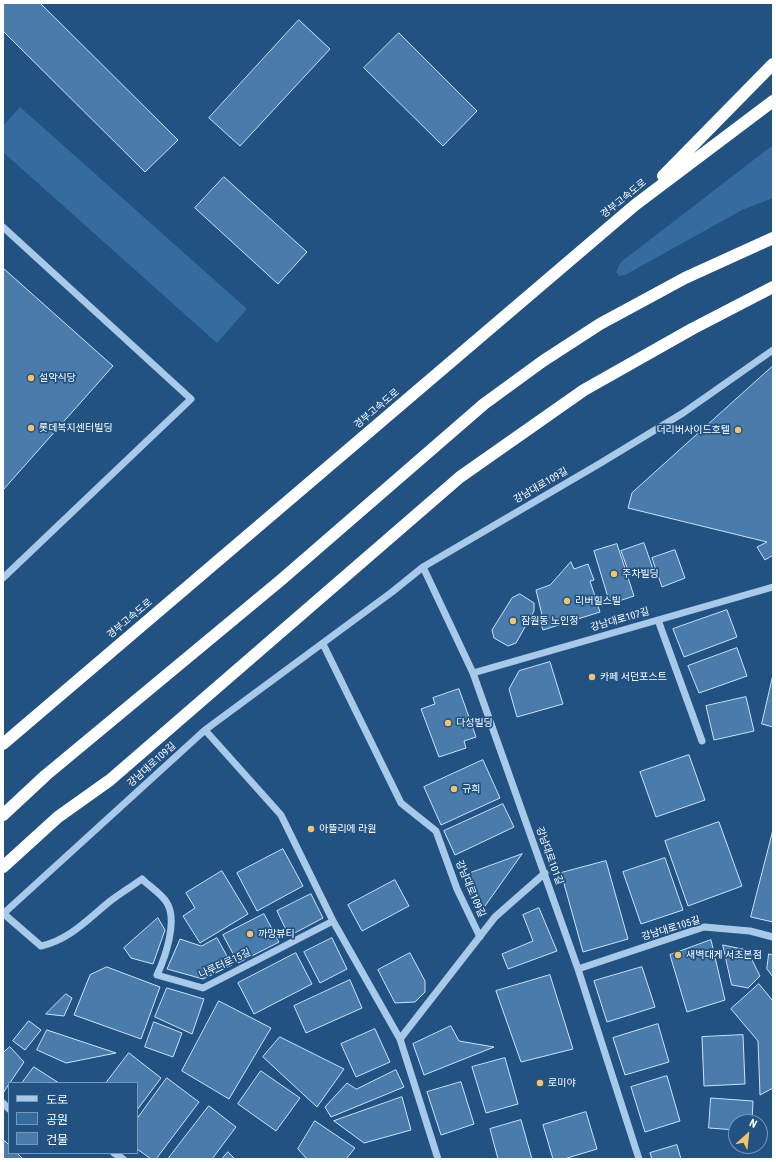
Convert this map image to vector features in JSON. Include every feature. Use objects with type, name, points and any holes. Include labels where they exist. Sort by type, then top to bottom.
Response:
[{"type":"highway","points":[[635,205],[773,64]]},
{"type":"highway","name":"경부고속도로","points":[[3,744],[635,205],[773,101]]},
{"type":"highway","points":[[3,815],[46,775],[281,580],[484,404],[543,361],[600,324],[685,278],[773,238]]},
{"type":"highway","points":[[3,866],[58,817],[110,780],[460,477],[584,390],[692,329],[773,287]]},
{"type":"street","points":[[3,227],[191,399],[3,578]]},
{"type":"street","name":"강남대로109길","points":[[41,946],[3,914],[205,730],[323,644],[423,567],[683,413],[773,350]]},
{"type":"street","name":"강남대로101길","points":[[423,567],[473,673],[578,969],[639,1159]]},
{"type":"street","name":"강남대로107길","points":[[473,673],[773,587]]},
{"type":"street","points":[[658,620],[702,741]]},
{"type":"street","name":"강남대로109길","points":[[323,644],[401,803],[436,831],[457,889],[480,937]]},
{"type":"street","points":[[205,730],[281,815],[333,921],[400,1039],[438,1159]]},
{"type":"street","points":[[400,1039],[495,917],[545,873]]},
{"type":"street","name":"나루터로15길","points":[[41,946],[53,944],[85,924],[109,902],[142,879],[168,903],[171,924],[165,957],[157,975],[203,988],[333,921]]},
{"type":"street","name":"강남대로105길","points":[[578,969],[704,928],[750,931],[773,937]]},
{"type":"green space","points":[[20,107],[247,309],[217,343],[3,152],[3,126]]},
{"type":"green space","points":[[773,145],[773,198],[742,210],[625,275],[619,276],[616,272],[621,262]]},
{"type":"building","points":[[3,3],[40,3],[178,140],[145,172],[3,31]]},
{"type":"building","points":[[299,20],[330,49],[240,146],[209,118]]},
{"type":"building","points":[[399,33],[477,111],[443,146],[364,68]]},
{"type":"building","points":[[224,177],[307,252],[278,284],[195,208]]},
{"type":"building","name":"롯데복지센터빌딩","points":[[3,268],[113,366],[3,490]]},
{"type":"building","name":"더리버사이드호텔","points":[[773,366],[773,555],[765,560],[757,547],[767,542],[628,508],[632,493]]},
{"type":"building","points":[[644,543],[653,569],[630,576],[621,551]]},
{"type":"building","name":"주차빌딩","points":[[617,544],[634,596],[610,604],[594,551]]},
{"type":"building","points":[[675,550],[685,578],[662,587],[652,558]]},
{"type":"building","name":"리버힐스빌","points":[[571,562],[574,569],[588,564],[594,580],[590,581],[600,612],[543,630],[538,616],[542,615],[536,590],[550,585]]},
{"type":"building","name":"잠원동 노인정","points":[[520,594],[534,603],[534,611],[516,643],[508,646],[494,638],[492,630],[512,598]]},
{"type":"building","points":[[727,610],[737,637],[684,657],[673,629]]},
{"type":"building","points":[[737,648],[747,676],[699,693],[688,666]]},
{"type":"building","points":[[550,662],[563,704],[517,717],[509,689],[519,671]]},
{"type":"building","points":[[773,675],[773,727],[762,724]]},
{"type":"building","name":"다성빌딩","points":[[459,689],[476,737],[464,741],[466,748],[439,757],[421,709],[435,704],[433,698]]},
{"type":"building","points":[[746,697],[754,731],[714,740],[706,706]]},
{"type":"building","points":[[689,755],[705,800],[656,817],[640,772]]},
{"type":"building","points":[[483,760],[500,798],[441,825],[424,787]]},
{"type":"building","points":[[503,804],[514,827],[455,855],[444,831]]},
{"type":"building","points":[[719,822],[742,886],[688,906],[665,841]]},
{"type":"building","points":[[773,830],[773,922],[751,917]]},
{"type":"building","points":[[283,849],[303,886],[257,911],[237,873]]},
{"type":"building","points":[[522,854],[480,913],[465,875]]},
{"type":"building","points":[[665,858],[683,910],[641,924],[623,872]]},
{"type":"building","points":[[606,861],[628,939],[583,952],[561,873]]},
{"type":"building","points":[[222,871],[248,914],[200,943],[183,916],[195,908],[186,893]]},
{"type":"building","points":[[395,880],[409,906],[362,931],[348,905]]},
{"type":"building","points":[[311,894],[323,918],[289,936],[277,911]]},
{"type":"building","points":[[539,908],[557,951],[508,969],[502,954],[533,941],[523,915]]},
{"type":"building","points":[[264,914],[279,942],[238,963],[223,935]]},
{"type":"building","points":[[158,918],[165,930],[153,964],[131,958],[124,948]]},
{"type":"building","points":[[217,938],[232,965],[203,979],[167,969],[180,939],[201,946]]},
{"type":"building","points":[[332,938],[347,969],[320,983],[304,952]]},
{"type":"building","points":[[711,940],[725,1000],[687,1012],[670,955]]},
{"type":"building","points":[[723,945],[747,950],[760,976],[748,988],[732,985]]},
{"type":"building","points":[[296,953],[312,984],[254,1014],[238,983]]},
{"type":"building","points":[[410,953],[425,981],[425,992],[415,1002],[395,1003],[378,970]]},
{"type":"building","points":[[769,954],[773,955],[773,977],[767,969]]},
{"type":"building","points":[[107,967],[160,987],[141,1039],[74,1015],[90,975]]},
{"type":"building","points":[[642,967],[655,1007],[607,1022],[594,981]]},
{"type":"building","points":[[550,975],[573,1049],[521,1062],[496,991]]},
{"type":"building","points":[[350,980],[362,1008],[306,1033],[294,1006]]},
{"type":"building","points":[[759,984],[773,1001],[773,1088],[760,1095],[758,1041],[731,1009]]},
{"type":"building","points":[[167,988],[204,999],[192,1034],[155,1017]]},
{"type":"building","points":[[66,994],[72,998],[64,1016],[46,1014]]},
{"type":"building","points":[[219,1001],[271,1028],[229,1099],[182,1071]]},
{"type":"building","points":[[29,1021],[41,1030],[25,1050],[13,1041]]},
{"type":"building","points":[[154,1022],[182,1033],[173,1057],[145,1047]]},
{"type":"building","points":[[658,1024],[669,1062],[625,1075],[613,1038]]},
{"type":"building","points":[[451,1026],[459,1041],[494,1047],[424,1075],[413,1044]]},
{"type":"building","points":[[375,1029],[390,1062],[356,1077],[341,1044]]},
{"type":"building","points":[[47,1030],[116,1053],[66,1063],[37,1050]]},
{"type":"building","points":[[743,1035],[745,1084],[704,1086],[702,1037]]},
{"type":"building","points":[[280,1037],[344,1069],[317,1107],[263,1057]]},
{"type":"building","points":[[10,1047],[24,1062],[10,1082],[8,1082],[8,1086],[3,1093],[3,1053]]},
{"type":"building","points":[[129,1053],[161,1078],[138,1109],[138,1082],[107,1082]]},
{"type":"building","points":[[505,1058],[518,1104],[486,1113],[472,1067]]},
{"type":"building","points":[[34,1067],[57,1082],[23,1082]]},
{"type":"building","points":[[396,1070],[404,1087],[331,1117],[325,1107],[347,1083],[356,1089]]},
{"type":"building","points":[[261,1071],[300,1098],[276,1131],[238,1104]]},
{"type":"building","points":[[667,1076],[680,1121],[645,1132],[631,1087]]},
{"type":"building","points":[[167,1078],[199,1102],[156,1159],[151,1159],[138,1150],[138,1118]]},
{"type":"building","points":[[461,1082],[474,1124],[441,1135],[427,1092]]},
{"type":"building","points":[[402,1097],[411,1130],[364,1143],[334,1121]]},
{"type":"building","points":[[711,1098],[753,1101],[752,1114],[728,1114],[728,1129],[709,1128]]},
{"type":"building","points":[[209,1106],[236,1127],[212,1159],[168,1159]]},
{"type":"building","points":[[586,1112],[597,1149],[564,1159],[553,1159],[543,1125]]},
{"type":"building","points":[[521,1120],[532,1159],[498,1159],[490,1129]]},
{"type":"building","points":[[315,1121],[355,1148],[346,1159],[307,1159],[298,1149]]},
{"type":"building","points":[[5,1141],[8,1144],[8,1154],[18,1154],[23,1159],[3,1159],[3,1144]]},
{"type":"building","points":[[677,1145],[681,1159],[652,1159],[650,1153]]},
{"type":"building","points":[[228,1152],[235,1159],[222,1159]]},
{"type":"place","name":"설악식당","points":[[31,378]]},
{"type":"place","name":"롯데복지센터빌딩","points":[[31,428]]},
{"type":"place","name":"더리버사이드호텔","points":[[738,430]]},
{"type":"place","name":"주차빌딩","points":[[614,574]]},
{"type":"place","name":"리버힐스빌","points":[[567,601]]},
{"type":"place","name":"잠원동 노인정","points":[[513,621]]},
{"type":"place","name":"카페 서던포스트","points":[[592,677]]},
{"type":"place","name":"다성빌딩","points":[[448,723]]},
{"type":"place","name":"규희","points":[[454,789]]},
{"type":"place","name":"아뜰리에 라원","points":[[311,829]]},
{"type":"place","name":"까망뷰티","points":[[250,934]]},
{"type":"place","name":"새벽대게 서초본점","points":[[678,955]]},
{"type":"place","name":"로미야","points":[[540,1083]]}]
